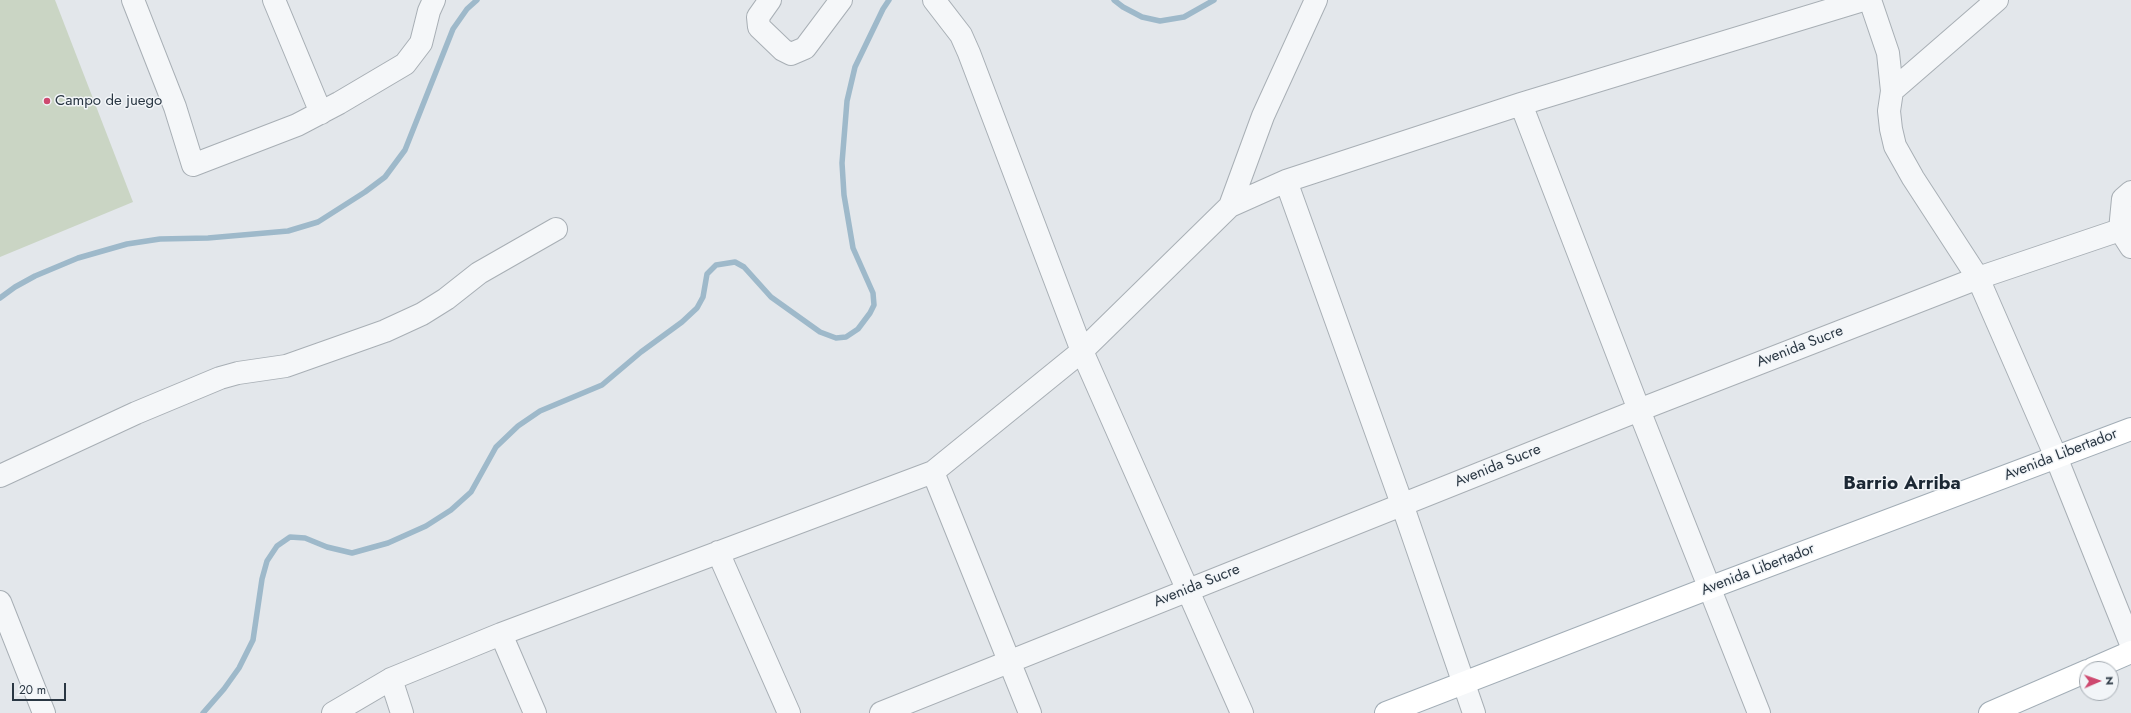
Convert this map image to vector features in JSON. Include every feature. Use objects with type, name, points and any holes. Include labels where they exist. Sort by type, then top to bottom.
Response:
[{"type":"main road","name":"Avenida Libertador","points":[[1386,713],[1709,588],[2131,429]]},
{"type":"main road","points":[[2110,661],[2131,652]]},
{"type":"main road","points":[[1990,713],[2079,674]]},
{"type":"street","points":[[134,0],[175,108],[193,166],[260,141],[321,113],[405,64],[421,43],[429,11],[434,0]]},
{"type":"street","points":[[274,0],[321,113]]},
{"type":"street","points":[[413,0],[426,26]]},
{"type":"street","points":[[770,0],[762,9],[758,17],[759,27],[783,50],[791,54],[805,48],[841,0]]},
{"type":"street","points":[[934,0],[961,35],[969,53],[1082,351],[1242,713]]},
{"type":"street","points":[[1230,206],[1263,116],[1316,0]]},
{"type":"street","points":[[1892,91],[1997,0]]},
{"type":"street","points":[[333,713],[391,679],[501,634],[934,472],[1082,351],[1230,206],[1286,181],[1521,104],[1859,1],[1888,53],[1892,91],[1889,111],[1895,146],[1913,178],[1978,278],[2056,457],[2131,644]]},
{"type":"street","points":[[1521,104],[1639,410],[1759,713]]},
{"type":"street","points":[[1286,181],[1402,504],[1474,713]]},
{"type":"street","points":[[2125,239],[2123,199],[2131,192]]},
{"type":"street","points":[[0,476],[136,413],[220,378],[238,373],[286,366],[385,332],[422,314],[451,295],[479,273],[556,229]]},
{"type":"street","name":"Avenida Sucre","points":[[881,713],[1639,410],[1978,278],[2125,239]]},
{"type":"street","points":[[934,472],[1030,713]]},
{"type":"street","points":[[718,552],[789,713]]},
{"type":"street","points":[[0,602],[44,713]]},
{"type":"street","points":[[501,634],[535,713]]},
{"type":"street","points":[[391,679],[402,713]]},
{"type":"green space","name":"Campo de juego","points":[[0,0],[55,0],[133,202],[0,257]]},
{"type":"waterway","points":[[0,298],[15,287],[35,276],[78,258],[127,244],[160,239],[208,238],[288,231],[318,222],[365,192],[385,177],[405,150],[453,29],[467,9],[477,0]]},
{"type":"waterway","points":[[203,713],[224,689],[239,668],[253,640],[262,579],[267,561],[277,546],[290,537],[305,538],[327,547],[352,553],[388,543],[426,526],[451,510],[471,492],[496,447],[518,426],[540,411],[602,385],[641,352],[682,322],[697,308],[703,297],[707,274],[716,265],[735,262],[744,267],[771,297],[820,332],[836,338],[846,337],[858,329],[874,305],[873,293],[853,248],[844,195],[842,163],[847,101],[855,67],[883,9],[889,0]]},
{"type":"waterway","points":[[1114,0],[1123,7],[1142,17],[1160,21],[1184,17],[1214,0]]},
{"type":"place","name":"Campo de juego","points":[[47,101]]},
{"type":"district","name":"Barrio Arriba","points":[[1902,484]]}]
